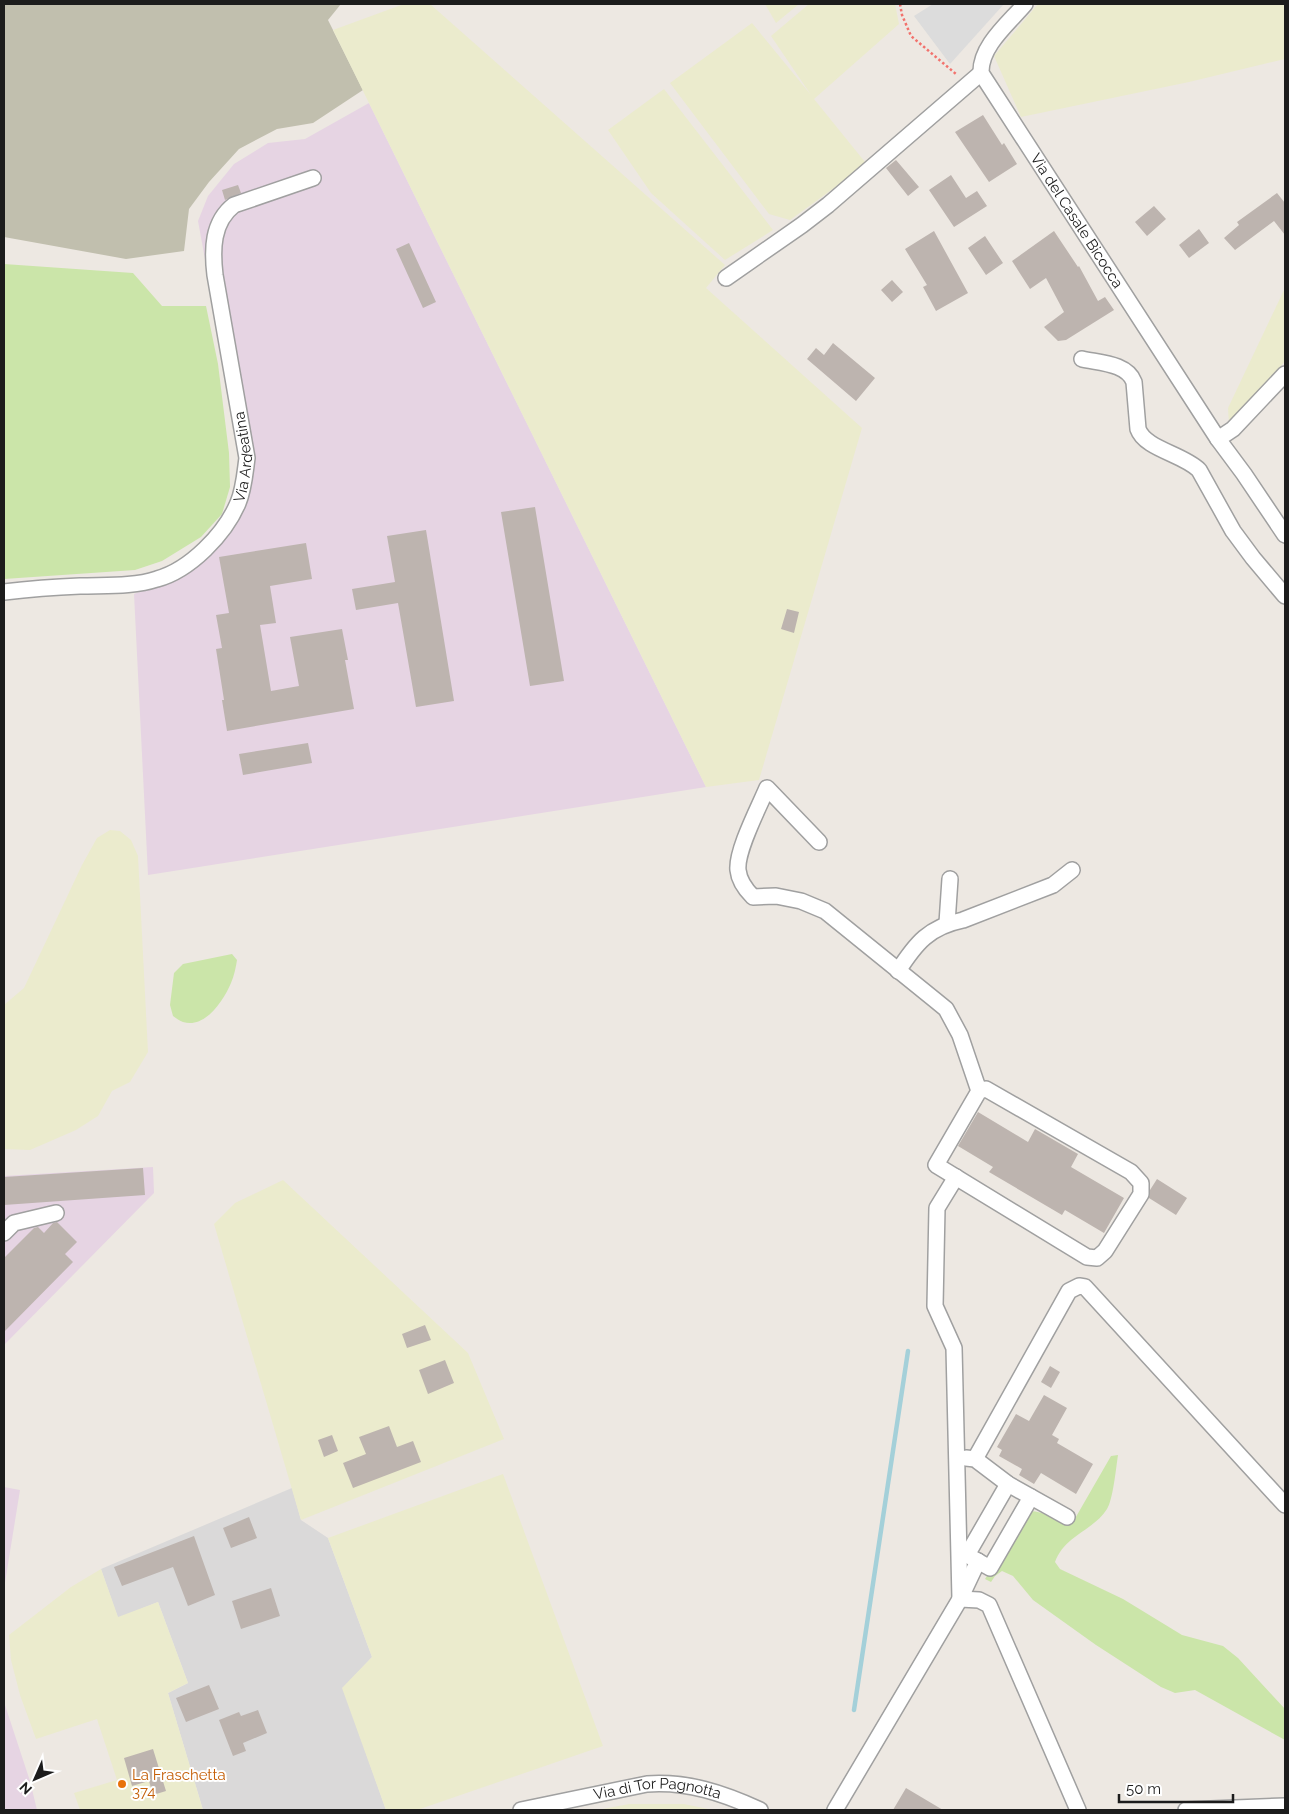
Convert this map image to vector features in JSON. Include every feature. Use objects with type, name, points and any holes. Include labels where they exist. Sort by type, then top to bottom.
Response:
[{"type":"street","points":[[726,278],[828,205],[981,73],[985,54],[1025,4]]},
{"type":"street","name":"Via del Casale Bicocca","points":[[981,73],[1218,439],[1285,535]]},
{"type":"street","name":"Via Ardeatina","points":[[4,592],[62,586],[128,584],[156,580],[180,570],[211,545],[238,503],[244,481],[247,458],[215,275],[213,252],[216,231],[225,213],[234,205],[313,178]]},
{"type":"street","points":[[1082,359],[1122,368],[1132,376],[1140,435],[1147,441],[1193,463],[1199,470],[1233,531],[1285,596]]},
{"type":"street","points":[[1218,439],[1233,429],[1285,374]]},
{"type":"street","points":[[819,842],[767,788],[740,853],[738,870],[745,890],[752,898],[776,896],[801,901],[825,912],[946,1009],[960,1035],[979,1091]]},
{"type":"street","points":[[898,971],[928,934],[947,923],[963,920],[1053,885],[1072,870]]},
{"type":"street","points":[[947,923],[950,879]]},
{"type":"street","points":[[986,1088],[1132,1172],[1141,1183],[1141,1194],[1105,1251],[1096,1258],[1087,1257],[936,1165],[979,1091],[986,1088]]},
{"type":"street","points":[[956,1177],[937,1208],[935,1306],[954,1348],[960,1598]]},
{"type":"street","points":[[4,1233],[14,1223],[56,1213]]},
{"type":"street","points":[[975,1459],[1069,1291],[1079,1286],[1085,1287],[1285,1505]]},
{"type":"street","points":[[956,1458],[975,1459],[1008,1484],[1067,1517]]},
{"type":"street","points":[[1008,1484],[967,1555],[990,1568],[1031,1497]]},
{"type":"street","points":[[838,1809],[960,1598],[978,1561]]},
{"type":"street","points":[[960,1598],[979,1600],[989,1605],[1078,1810]]},
{"type":"street","name":"Via di Tor Pagnotta","points":[[521,1810],[647,1784],[668,1783],[701,1788],[739,1800],[760,1810]]},
{"type":"street","points":[[1186,1810],[1285,1806]]},
{"type":"path","points":[[900,4],[902,15],[911,36],[968,84]]},
{"type":"shaded area","points":[[4,4],[341,4],[328,20],[363,90],[313,123],[277,129],[239,149],[209,182],[189,209],[184,251],[126,259],[4,237]]},
{"type":"shaded area","points":[[933,4],[1004,4],[950,64],[914,16]]},
{"type":"shaded area","points":[[369,103],[706,787],[148,875],[134,594],[189,573],[210,555],[233,530],[249,499],[198,221],[208,196],[234,164],[268,143],[305,139]]},
{"type":"shaded area","points":[[153,1167],[154,1193],[4,1345],[4,1176]]},
{"type":"shaded area","points":[[4,1487],[20,1490],[4,1589]]},
{"type":"shaded area","points":[[292,1488],[301,1520],[328,1538],[372,1657],[343,1688],[386,1810],[203,1810],[168,1693],[188,1683],[158,1602],[118,1618],[101,1569]]},
{"type":"shaded area","points":[[4,1702],[30,1781],[37,1810],[4,1810]]},
{"type":"green space","points":[[404,4],[430,4],[725,265],[706,288],[862,428],[759,780],[706,787],[333,30]]},
{"type":"green space","points":[[765,4],[799,4],[776,23]]},
{"type":"green space","points":[[809,4],[895,4],[899,24],[814,99],[865,162],[852,175],[790,220],[769,214],[670,83],[752,23],[811,95],[771,36]]},
{"type":"green space","points":[[1038,4],[1285,4],[1285,59],[1189,82],[1021,117],[994,56]]},
{"type":"green space","points":[[664,89],[773,230],[725,260],[651,193],[608,130]]},
{"type":"green space","points":[[4,264],[133,273],[162,306],[206,306],[218,364],[229,453],[230,487],[222,514],[201,537],[162,561],[135,570],[4,579]]},
{"type":"green space","points":[[1285,288],[1285,361],[1241,415],[1229,424],[1228,408]]},
{"type":"green space","points":[[110,830],[120,831],[131,840],[138,856],[148,1052],[130,1082],[112,1091],[98,1116],[76,1130],[30,1150],[4,1149],[4,1005],[24,988],[82,865],[97,838]]},
{"type":"green space","points":[[232,954],[237,960],[233,977],[224,997],[213,1012],[199,1021],[191,1023],[183,1022],[173,1016],[170,1005],[174,973],[183,964]]},
{"type":"green space","points":[[283,1180],[468,1353],[504,1439],[301,1520],[214,1224],[235,1203]]},
{"type":"green space","points":[[1118,1455],[1113,1491],[1107,1509],[1094,1523],[1065,1545],[1055,1562],[1060,1569],[1123,1599],[1182,1635],[1223,1646],[1238,1658],[1285,1709],[1285,1740],[1195,1690],[1175,1693],[1161,1687],[1096,1645],[1033,1600],[1013,1576],[1002,1571],[991,1582],[985,1579],[1028,1511],[1035,1511],[1063,1521],[1073,1522],[1111,1456]]},
{"type":"green space","points":[[503,1474],[603,1746],[417,1810],[386,1810],[342,1688],[372,1657],[328,1538]]},
{"type":"green space","points":[[101,1569],[118,1617],[158,1602],[188,1683],[168,1693],[203,1810],[80,1810],[74,1793],[117,1780],[97,1719],[36,1739],[20,1695],[11,1660],[9,1635],[71,1587]]},
{"type":"green space","points":[[629,1804],[684,1804],[713,1810],[598,1810]]},
{"type":"building","points":[[983,115],[1017,164],[989,182],[955,132]]},
{"type":"building","points":[[896,160],[919,187],[908,196],[886,168]]},
{"type":"building","points":[[951,175],[966,198],[977,191],[987,206],[954,227],[929,190]]},
{"type":"building","points":[[238,185],[241,193],[225,200],[222,190]]},
{"type":"building","points":[[1277,193],[1285,203],[1285,235],[1274,221],[1235,250],[1224,238],[1239,225],[1237,222]]},
{"type":"building","points":[[1154,206],[1166,219],[1147,236],[1135,222]]},
{"type":"building","points":[[1199,229],[1209,243],[1189,258],[1179,245]]},
{"type":"building","points":[[934,231],[968,293],[936,311],[923,287],[927,285],[905,249]]},
{"type":"building","points":[[1054,231],[1079,266],[1098,301],[1105,297],[1114,310],[1066,340],[1058,341],[1044,327],[1064,312],[1046,278],[1030,289],[1012,261]]},
{"type":"building","points":[[985,236],[1003,263],[986,275],[968,248]]},
{"type":"building","points":[[409,243],[436,302],[423,308],[396,249]]},
{"type":"building","points":[[892,280],[903,292],[892,302],[881,290]]},
{"type":"building","points":[[833,343],[875,378],[856,401],[807,359],[816,348],[824,355]]},
{"type":"building","points":[[535,507],[564,681],[530,686],[501,512]]},
{"type":"building","points":[[426,530],[454,701],[416,707],[398,603],[356,610],[352,589],[395,582],[387,536]]},
{"type":"building","points":[[306,543],[312,579],[270,586],[276,623],[260,625],[271,691],[299,686],[290,637],[342,629],[348,660],[345,660],[354,709],[227,731],[216,649],[222,648],[216,615],[229,613],[219,557]]},
{"type":"building","points":[[787,609],[799,612],[794,633],[781,629]]},
{"type":"building","points":[[308,743],[312,763],[243,775],[239,754]]},
{"type":"building","points":[[978,1112],[1028,1142],[1035,1129],[1078,1154],[1071,1167],[1124,1198],[1104,1233],[1065,1210],[1062,1215],[989,1172],[993,1167],[958,1146]]},
{"type":"building","points":[[143,1168],[145,1195],[4,1205],[4,1177]]},
{"type":"building","points":[[1157,1179],[1187,1198],[1176,1215],[1149,1198],[1150,1190]]},
{"type":"building","points":[[57,1222],[77,1242],[65,1254],[73,1262],[4,1332],[4,1258],[34,1228],[38,1227],[44,1233],[53,1223]]},
{"type":"building","points":[[425,1325],[431,1340],[407,1348],[402,1334]]},
{"type":"building","points":[[445,1360],[454,1383],[428,1394],[419,1370]]},
{"type":"building","points":[[1050,1366],[1060,1372],[1051,1388],[1041,1382]]},
{"type":"building","points":[[1044,1395],[1067,1408],[1052,1435],[1059,1439],[1057,1443],[1093,1464],[1076,1494],[1041,1473],[1034,1484],[1019,1475],[1022,1469],[999,1456],[1002,1450],[997,1447],[1016,1414],[1029,1421]]},
{"type":"building","points":[[389,1426],[397,1447],[413,1441],[421,1462],[353,1488],[343,1463],[366,1454],[359,1437]]},
{"type":"building","points":[[332,1435],[338,1451],[324,1457],[318,1440]]},
{"type":"building","points":[[249,1517],[257,1538],[231,1548],[223,1528]]},
{"type":"building","points":[[194,1536],[215,1595],[188,1606],[173,1567],[122,1586],[114,1567]]},
{"type":"building","points":[[271,1588],[280,1616],[241,1629],[232,1601]]},
{"type":"building","points":[[209,1685],[219,1709],[186,1722],[176,1698]]},
{"type":"building","points":[[258,1710],[267,1733],[243,1743],[246,1751],[233,1756],[219,1720],[239,1712],[241,1716]]},
{"type":"building","points":[[153,1749],[166,1791],[153,1795],[149,1781],[132,1786],[124,1758]]},
{"type":"building","points":[[906,1788],[943,1810],[893,1810]]},
{"type":"waterway","points":[[854,1710],[908,1351]]},
{"type":"place","name":"La Fraschetta 374","points":[[122,1784]]}]
